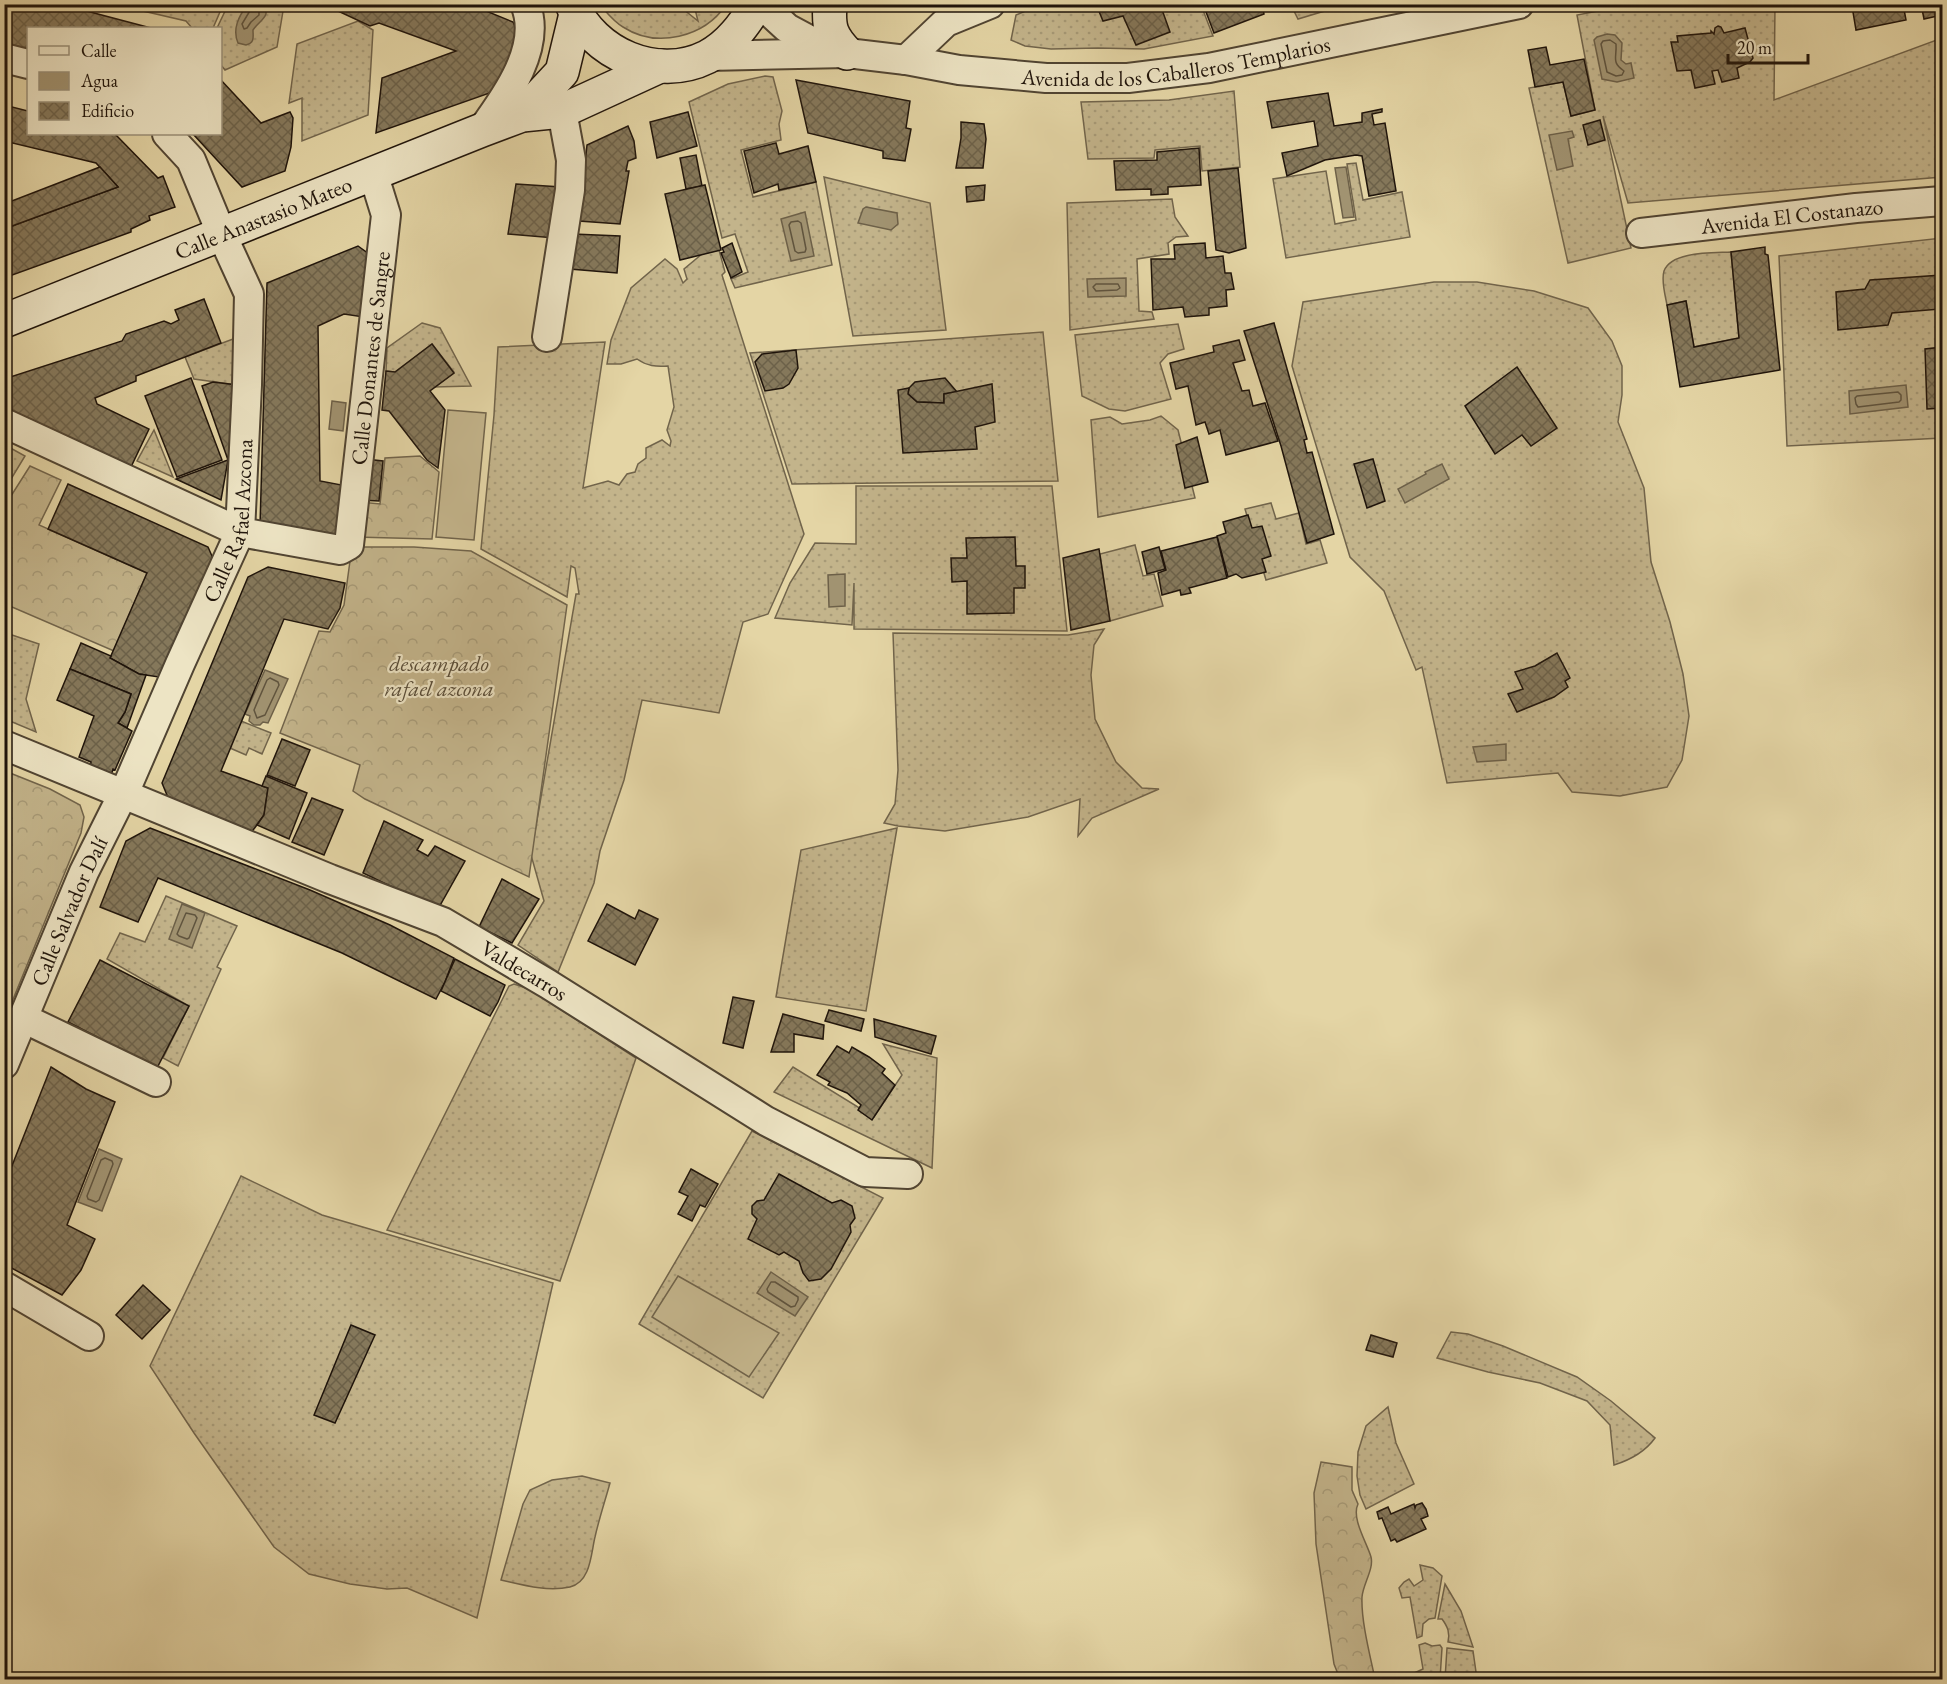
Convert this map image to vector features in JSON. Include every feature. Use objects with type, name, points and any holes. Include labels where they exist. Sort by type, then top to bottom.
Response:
[{"type":"main road","points":[[574,9],[595,38],[620,56],[640,63],[660,66],[686,64],[708,56],[730,40],[759,4]]},
{"type":"main road","points":[[830,4],[828,23],[839,52]]},
{"type":"main road","points":[[522,116],[562,72],[574,9]]},
{"type":"main road","name":"Calle Anastasio Mateo","points":[[4,321],[482,130],[522,116],[562,111],[660,66]]},
{"type":"street","points":[[482,130],[507,95],[530,39],[530,16],[525,4]]},
{"type":"street","name":"Avenida de los Caballeros Templarios","points":[[759,4],[787,28],[839,52]]},
{"type":"street","points":[[906,60],[946,22],[990,4]]},
{"type":"street","name":"Avenida de los Caballeros Templarios","points":[[708,56],[839,52],[906,60],[958,70],[1046,78],[1128,78],[1209,68],[1519,4]]},
{"type":"street","points":[[4,58],[27,64]]},
{"type":"street","points":[[547,337],[570,190],[571,160],[562,111]]},
{"type":"street","name":"Calle Rafael Azcona","points":[[123,793],[240,532],[249,294],[191,160],[168,135]]},
{"type":"street","name":"Calle Donantes de Sangre","points":[[240,532],[340,550],[349,545],[386,215],[373,173]]},
{"type":"street","name":"Avenida El Costanazo","points":[[1641,232],[1856,208],[1942,201]]},
{"type":"street","points":[[4,423],[240,532]]},
{"type":"street","name":"Valdecarros","points":[[4,745],[330,879],[443,922],[548,984],[766,1120],[865,1172],[908,1174]]},
{"type":"street","name":"Calle Salvador Dalí","points":[[4,1064],[84,872],[123,793]]},
{"type":"street","points":[[23,1018],[156,1082]]},
{"type":"street","points":[[4,1286],[89,1336]]},
{"type":"green space","points":[[223,4],[213,27],[191,27],[186,21],[117,5]]},
{"type":"green space","points":[[1042,4],[1201,5],[1213,36],[1144,49],[1051,49],[1025,46],[1011,40],[1016,15]]},
{"type":"green space","points":[[1348,4],[1298,19],[1291,5],[1300,5],[1301,10],[1319,5]]},
{"type":"green space","points":[[228,5],[284,5],[277,47],[225,70],[222,66],[222,27],[217,27]]},
{"type":"green space","points":[[600,5],[678,5],[698,21],[694,5],[726,5],[717,16],[693,32],[665,38],[636,34],[614,20]]},
{"type":"green space","points":[[1629,5],[1775,5],[1774,100],[1942,38],[1942,177],[1628,203],[1603,116],[1631,248],[1568,263],[1529,88],[1563,82],[1571,116],[1595,110],[1577,15]]},
{"type":"green space","points":[[358,21],[373,30],[368,115],[302,141],[302,98],[289,103],[297,44]]},
{"type":"green space","points":[[765,76],[773,77],[782,111],[779,124],[781,140],[741,150],[753,197],[816,182],[832,265],[735,288],[731,279],[748,272],[735,234],[722,238],[689,102],[728,84]]},
{"type":"green space","points":[[1234,91],[1240,167],[1202,171],[1200,146],[1155,150],[1154,158],[1088,159],[1081,102],[1169,100]]},
{"type":"green space","points":[[1356,163],[1363,200],[1402,192],[1410,237],[1286,258],[1273,179],[1326,171],[1335,224],[1356,220],[1347,164]]},
{"type":"green space","points":[[824,177],[930,203],[946,330],[853,336]]},
{"type":"green space","points":[[1172,199],[1175,217],[1188,236],[1176,237],[1168,243],[1169,254],[1137,259],[1139,311],[1152,312],[1154,319],[1070,330],[1067,203]]},
{"type":"green space","points":[[1942,238],[1942,438],[1787,446],[1779,256]]},
{"type":"green space","points":[[719,250],[725,272],[722,275],[804,534],[768,614],[743,622],[719,713],[642,700],[624,780],[600,851],[594,883],[558,972],[518,945],[544,901],[531,855],[576,594],[579,594],[575,568],[571,566],[567,597],[481,549],[498,347],[605,342],[583,488],[608,481],[619,485],[627,474],[635,472],[638,464],[646,458],[646,448],[662,440],[670,446],[671,441],[667,430],[674,407],[668,366],[652,366],[637,359],[621,364],[607,364],[611,340],[631,288],[665,259],[677,269],[683,283],[687,279],[684,269],[702,254]]},
{"type":"green space","points":[[1731,252],[1739,338],[1694,347],[1686,301],[1667,305],[1663,283],[1664,271],[1668,264],[1684,256]]},
{"type":"green space","points":[[1434,282],[1477,282],[1534,291],[1588,308],[1612,341],[1622,366],[1622,395],[1618,422],[1644,488],[1651,562],[1683,674],[1689,716],[1682,760],[1667,787],[1620,796],[1572,792],[1558,773],[1447,783],[1422,667],[1416,670],[1384,591],[1350,557],[1292,366],[1303,302]]},
{"type":"green space","points":[[422,323],[440,328],[471,386],[435,387],[454,372],[432,344],[395,372],[386,371],[387,348]]},
{"type":"green space","points":[[1178,324],[1184,349],[1168,354],[1160,363],[1171,399],[1125,411],[1109,409],[1082,396],[1075,335]]},
{"type":"green space","points":[[1043,332],[1058,481],[792,484],[750,353]]},
{"type":"green space","points":[[233,339],[238,365],[237,385],[194,379],[185,357]]},
{"type":"green space","points":[[448,410],[486,413],[474,540],[436,537]]},
{"type":"green space","points":[[1161,416],[1178,430],[1195,498],[1098,517],[1091,420],[1110,417],[1122,424]]},
{"type":"green space","points":[[154,430],[173,477],[137,461]]},
{"type":"green space","points":[[5,445],[25,456],[5,489]]},
{"type":"green space","points":[[420,456],[439,472],[432,539],[355,537],[360,502],[380,504],[385,458]]},
{"type":"green space","points":[[30,466],[61,480],[39,525],[147,573],[114,651],[5,604],[4,507]]},
{"type":"green space","points":[[856,486],[1052,486],[1067,631],[854,629],[854,583],[852,625],[775,618],[790,583],[815,543],[856,544]]},
{"type":"green space","points":[[1271,503],[1276,519],[1299,513],[1306,544],[1320,540],[1327,563],[1266,580],[1245,509]]},
{"type":"green space","points":[[1135,545],[1143,576],[1154,574],[1163,606],[1110,621],[1100,554]]},
{"type":"green space","name":"descampado rafael azcona","points":[[364,547],[414,547],[471,551],[567,605],[529,877],[365,799],[353,791],[360,765],[280,733],[319,631],[330,632],[344,605],[350,561]]},
{"type":"green space","points":[[1104,629],[1094,645],[1091,675],[1095,719],[1116,762],[1142,788],[1159,789],[1092,818],[1078,836],[1080,799],[1028,817],[945,831],[884,823],[895,804],[898,770],[893,633],[1068,635]]},
{"type":"green space","points":[[12,635],[39,644],[26,699],[36,732],[5,719],[5,650]]},
{"type":"green space","points":[[241,721],[271,733],[262,754],[249,748],[246,755],[230,748]]},
{"type":"green space","points":[[5,771],[50,789],[80,805],[84,817],[81,833],[5,1019]]},
{"type":"green space","points":[[897,828],[866,1011],[776,997],[801,850]]},
{"type":"green space","points":[[166,896],[237,926],[217,967],[221,969],[178,1066],[163,1058],[189,1006],[107,959],[120,933],[145,942]]},
{"type":"green space","points":[[514,984],[529,989],[636,1058],[560,1281],[387,1230],[509,986]]},
{"type":"green space","points":[[883,1044],[937,1058],[932,1168],[774,1092],[793,1067],[874,1117],[902,1075]]},
{"type":"green space","points":[[752,1131],[883,1198],[763,1398],[639,1324]]},
{"type":"green space","points":[[241,1176],[322,1215],[553,1283],[477,1618],[407,1588],[387,1589],[350,1584],[309,1574],[274,1547],[150,1366]]},
{"type":"green space","points":[[678,1276],[779,1333],[749,1377],[652,1317]]},
{"type":"green space","points":[[1451,1332],[1468,1334],[1503,1346],[1577,1377],[1611,1401],[1655,1438],[1637,1455],[1614,1465],[1610,1425],[1587,1401],[1540,1383],[1437,1358]]},
{"type":"green space","points":[[1388,1407],[1396,1443],[1414,1484],[1366,1509],[1360,1495],[1357,1476],[1358,1452],[1366,1426]]},
{"type":"green space","points":[[1321,1462],[1352,1467],[1352,1490],[1358,1504],[1357,1516],[1372,1562],[1363,1592],[1362,1606],[1375,1679],[1340,1679],[1334,1664],[1316,1544],[1314,1493]]},
{"type":"green space","points":[[582,1476],[610,1483],[589,1566],[582,1579],[570,1587],[553,1589],[501,1580],[523,1504],[530,1490],[552,1480]]},
{"type":"green space","points":[[1420,1565],[1433,1568],[1442,1576],[1435,1618],[1423,1624],[1422,1636],[1417,1638],[1410,1597],[1402,1598],[1399,1588],[1409,1579],[1414,1586],[1423,1580]]},
{"type":"green space","points":[[1445,1584],[1461,1611],[1473,1647],[1448,1642],[1447,1627],[1442,1619],[1438,1619]]},
{"type":"green space","points":[[1425,1643],[1432,1646],[1440,1645],[1442,1648],[1440,1679],[1403,1679],[1403,1675],[1410,1675],[1423,1669],[1419,1645]]},
{"type":"green space","points":[[1447,1648],[1473,1651],[1477,1679],[1445,1679]]},
{"type":"water","points":[[247,5],[263,5],[266,13],[253,30],[252,41],[246,45],[238,43],[236,28]]},
{"type":"water","points":[[1607,34],[1615,35],[1622,43],[1621,60],[1626,64],[1631,63],[1634,78],[1617,82],[1602,79],[1594,40]]},
{"type":"water","points":[[1572,131],[1574,137],[1568,139],[1573,166],[1557,170],[1549,135]]},
{"type":"water","points":[[1346,167],[1354,217],[1343,218],[1335,168]]},
{"type":"water","points":[[866,207],[897,213],[898,224],[891,230],[858,223]]},
{"type":"water","points":[[805,212],[814,256],[791,261],[781,219]]},
{"type":"water","points":[[1126,278],[1126,296],[1088,297],[1087,279]]},
{"type":"water","points":[[1906,385],[1908,407],[1850,414],[1849,391]]},
{"type":"water","points":[[332,401],[346,403],[343,431],[329,429]]},
{"type":"water","points":[[1442,464],[1449,479],[1405,503],[1398,489]]},
{"type":"water","points":[[845,574],[845,606],[829,607],[828,575]]},
{"type":"water","points":[[265,670],[288,679],[268,723],[254,725],[249,721],[250,716],[245,714]]},
{"type":"water","points":[[1506,744],[1506,760],[1477,762],[1473,747]]},
{"type":"water","points":[[182,904],[205,913],[192,948],[169,939]]},
{"type":"water","points":[[99,1149],[122,1159],[102,1211],[78,1202]]},
{"type":"water","points":[[771,1272],[808,1297],[795,1316],[757,1293]]},
{"type":"building","points":[[5,4],[60,4],[147,27],[27,27],[27,52],[6,47],[4,44]]},
{"type":"building","points":[[323,4],[469,4],[513,22],[519,35],[501,89],[376,133],[382,78],[456,51],[379,23],[370,26]]},
{"type":"building","points":[[1096,4],[1160,4],[1170,32],[1136,45],[1123,16],[1103,21]]},
{"type":"building","points":[[1203,4],[1262,4],[1264,14],[1214,33]]},
{"type":"building","points":[[1903,4],[1906,20],[1856,30],[1852,6]]},
{"type":"building","points":[[1921,4],[1942,4],[1942,15],[1924,19]]},
{"type":"building","points":[[1718,26],[1724,33],[1745,28],[1753,58],[1750,62],[1737,68],[1739,78],[1722,82],[1718,70],[1712,71],[1715,84],[1695,88],[1691,70],[1677,71],[1671,42],[1678,42],[1677,36],[1711,33],[1711,31],[1714,34]]},
{"type":"building","points":[[1546,47],[1550,65],[1584,59],[1595,110],[1571,116],[1563,82],[1535,87],[1528,50]]},
{"type":"building","points":[[796,80],[910,101],[906,128],[911,129],[905,161],[883,158],[883,151],[808,133]]},
{"type":"building","points":[[222,81],[261,123],[290,112],[293,118],[291,147],[285,171],[242,187],[194,135],[222,135]]},
{"type":"building","points":[[1328,93],[1334,126],[1362,122],[1362,113],[1382,109],[1382,112],[1372,114],[1374,125],[1385,123],[1396,191],[1369,196],[1362,156],[1356,155],[1325,160],[1287,176],[1282,153],[1318,146],[1314,121],[1272,128],[1267,102]]},
{"type":"building","points":[[4,105],[27,111],[27,135],[116,135],[158,178],[163,176],[175,207],[149,216],[150,220],[131,229],[131,232],[4,278],[4,229],[118,187],[96,163],[4,141]]},
{"type":"building","points":[[688,112],[697,146],[657,158],[650,122]]},
{"type":"building","points":[[1600,120],[1605,140],[1588,145],[1583,125]]},
{"type":"building","points":[[961,122],[984,124],[986,139],[983,168],[956,168]]},
{"type":"building","points":[[628,126],[634,141],[636,158],[628,161],[626,171],[629,171],[620,224],[579,221],[587,145]]},
{"type":"building","points":[[776,143],[779,154],[808,146],[816,182],[779,190],[778,184],[754,193],[744,151]]},
{"type":"building","points":[[1199,148],[1201,185],[1168,187],[1168,194],[1151,195],[1151,189],[1116,190],[1114,161],[1157,160],[1157,152]]},
{"type":"building","points":[[696,155],[702,186],[686,189],[680,158]]},
{"type":"building","points":[[100,167],[118,187],[4,229],[4,204]]},
{"type":"building","points":[[1238,168],[1246,248],[1229,253],[1216,250],[1208,171]]},
{"type":"building","points":[[516,184],[561,187],[555,238],[508,234]]},
{"type":"building","points":[[705,185],[721,250],[680,260],[665,194]]},
{"type":"building","points":[[985,185],[984,200],[967,202],[966,187]]},
{"type":"building","points":[[573,234],[620,236],[617,273],[570,269]]},
{"type":"building","points":[[732,243],[742,272],[731,278],[721,253],[724,252],[722,248]]},
{"type":"building","points":[[1205,243],[1206,258],[1223,256],[1225,273],[1231,273],[1234,289],[1226,290],[1227,306],[1209,308],[1209,315],[1185,317],[1183,307],[1153,310],[1151,259],[1175,259],[1174,245]]},
{"type":"building","points":[[358,246],[376,259],[370,318],[344,314],[318,326],[320,481],[352,487],[347,527],[325,541],[260,526],[267,283]]},
{"type":"building","points":[[1765,247],[1765,254],[1768,255],[1780,370],[1680,387],[1667,305],[1686,301],[1694,347],[1739,338],[1731,252]]},
{"type":"building","points":[[1942,275],[1942,347],[1940,309],[1892,313],[1888,325],[1838,330],[1836,292],[1865,289],[1870,280]]},
{"type":"building","points":[[204,299],[221,343],[136,376],[136,381],[95,398],[97,404],[149,429],[130,469],[4,413],[4,379],[122,341],[126,334],[164,321],[171,324],[179,320],[175,310]]},
{"type":"building","points":[[1274,323],[1307,439],[1304,440],[1307,453],[1312,452],[1334,534],[1307,543],[1281,446],[1244,331]]},
{"type":"building","points":[[1239,340],[1245,360],[1233,363],[1242,391],[1249,390],[1253,406],[1265,403],[1278,441],[1226,455],[1220,430],[1209,434],[1205,422],[1196,425],[1188,386],[1176,389],[1170,363],[1214,352],[1213,346]]},
{"type":"building","points":[[432,344],[454,373],[430,391],[445,410],[438,468],[427,460],[389,411],[382,410],[386,371],[395,372]]},
{"type":"building","points":[[1942,347],[1942,408],[1927,409],[1925,349]]},
{"type":"building","points":[[796,350],[798,368],[789,384],[783,388],[765,391],[755,362],[762,354]]},
{"type":"building","points":[[1517,367],[1557,428],[1531,446],[1522,435],[1495,454],[1465,406]]},
{"type":"building","points":[[191,378],[222,460],[177,477],[145,396]]},
{"type":"building","points":[[945,378],[957,392],[944,394],[944,403],[917,402],[908,394],[909,388],[915,382]]},
{"type":"building","points":[[213,382],[237,385],[228,460],[202,386]]},
{"type":"building","points":[[992,384],[995,422],[975,427],[977,449],[903,453],[898,390],[909,388],[908,394],[917,402],[944,403],[944,394]]},
{"type":"building","points":[[1197,437],[1208,482],[1185,488],[1176,445]]},
{"type":"building","points":[[365,459],[383,461],[379,501],[360,500]]},
{"type":"building","points":[[1373,459],[1385,501],[1367,508],[1354,464]]},
{"type":"building","points":[[228,460],[221,500],[176,479]]},
{"type":"building","points":[[68,484],[208,547],[215,563],[159,677],[139,674],[110,658],[147,573],[48,529]]},
{"type":"building","points":[[1248,515],[1252,528],[1262,526],[1271,556],[1262,559],[1266,572],[1242,578],[1236,574],[1228,577],[1217,536],[1226,533],[1223,522]]},
{"type":"building","points":[[1015,537],[1016,566],[1025,566],[1025,588],[1014,588],[1014,613],[967,614],[967,581],[952,582],[951,558],[967,558],[966,538]]},
{"type":"building","points":[[1217,537],[1227,578],[1189,588],[1191,593],[1181,595],[1180,590],[1162,595],[1158,573],[1166,570],[1161,551]]},
{"type":"building","points":[[1159,547],[1165,569],[1147,574],[1142,552]]},
{"type":"building","points":[[1099,549],[1110,621],[1071,630],[1063,558]]},
{"type":"building","points":[[268,567],[345,583],[340,608],[328,629],[284,619],[221,771],[268,788],[264,815],[251,833],[171,805],[162,783],[248,577]]},
{"type":"building","points":[[81,643],[111,656],[110,658],[139,674],[146,675],[127,728],[118,723],[125,712],[131,694],[70,669]]},
{"type":"building","points":[[1557,653],[1570,678],[1565,681],[1568,687],[1554,697],[1517,712],[1508,694],[1523,689],[1515,672],[1535,666]]},
{"type":"building","points":[[70,669],[131,694],[125,712],[118,723],[132,731],[111,776],[90,767],[91,762],[79,757],[94,716],[57,700]]},
{"type":"building","points":[[282,739],[310,750],[295,786],[267,775]]},
{"type":"building","points":[[266,776],[307,793],[289,839],[257,825],[264,815],[268,788],[262,786]]},
{"type":"building","points":[[312,798],[343,810],[324,855],[292,842]]},
{"type":"building","points":[[384,821],[423,840],[417,850],[428,856],[435,846],[465,861],[438,909],[363,873]]},
{"type":"building","points":[[150,828],[310,890],[390,925],[454,958],[436,999],[342,953],[158,878],[138,922],[100,907],[126,841]]},
{"type":"building","points":[[502,879],[539,899],[512,943],[479,927]]},
{"type":"building","points":[[607,904],[635,919],[639,910],[658,919],[635,965],[588,941]]},
{"type":"building","points":[[455,959],[505,985],[490,1016],[441,991]]},
{"type":"building","points":[[100,960],[189,1006],[157,1068],[68,1022]]},
{"type":"building","points":[[733,997],[754,1001],[743,1048],[723,1043]]},
{"type":"building","points":[[829,1010],[864,1019],[861,1031],[825,1021]]},
{"type":"building","points":[[783,1014],[824,1025],[823,1039],[794,1034],[794,1052],[771,1052]]},
{"type":"building","points":[[874,1019],[936,1036],[931,1054],[875,1037]]},
{"type":"building","points":[[837,1046],[849,1053],[852,1047],[869,1057],[885,1069],[882,1073],[895,1085],[872,1120],[858,1110],[861,1105],[847,1093],[828,1085],[830,1082],[817,1075]]},
{"type":"building","points":[[51,1067],[86,1089],[115,1102],[67,1225],[95,1239],[81,1270],[62,1295],[4,1264],[4,1186]]},
{"type":"building","points":[[691,1169],[718,1184],[705,1207],[700,1205],[692,1221],[678,1214],[688,1196],[679,1192]]},
{"type":"building","points":[[779,1174],[832,1203],[841,1200],[852,1206],[855,1218],[850,1225],[851,1232],[831,1269],[821,1279],[809,1281],[799,1261],[784,1252],[779,1255],[748,1239],[757,1219],[752,1214],[752,1206],[757,1201],[764,1200]]},
{"type":"building","points":[[143,1285],[170,1310],[142,1339],[116,1315]]},
{"type":"building","points":[[351,1325],[375,1335],[335,1423],[314,1415]]},
{"type":"building","points":[[1371,1335],[1397,1343],[1393,1357],[1366,1350]]},
{"type":"building","points":[[1422,1503],[1428,1516],[1421,1519],[1426,1529],[1397,1542],[1395,1539],[1391,1541],[1382,1518],[1379,1519],[1377,1512],[1388,1507],[1391,1514],[1414,1504],[1415,1508],[1416,1505]]}]
